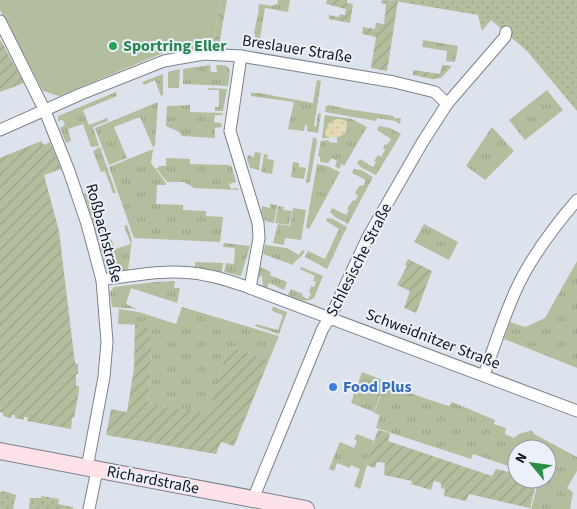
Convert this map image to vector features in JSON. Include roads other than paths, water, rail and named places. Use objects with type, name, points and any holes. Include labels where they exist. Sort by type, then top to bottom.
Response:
[{"type":"street","name":"Roßbachstraße","points":[[0,21],[45,111],[87,224],[102,280],[107,342],[92,469],[90,509]]},
{"type":"street","name":"Schlesische Straße","points":[[251,504],[323,328],[330,318],[375,224],[447,104],[504,37],[506,32]]},
{"type":"street","name":"Breslauer Straße","points":[[0,130],[81,94],[164,61],[204,54],[241,56],[388,81],[435,92],[447,104]]},
{"type":"street","points":[[241,56],[230,131],[258,223],[259,238],[250,288]]},
{"type":"street","points":[[484,375],[515,291],[529,265],[557,224],[577,200]]},
{"type":"street","name":"Schweidnitzer Straße","points":[[102,280],[156,272],[186,272],[206,275],[250,288],[577,411]]},
{"type":"street","name":"Richardstraße","points":[[0,452],[92,469],[251,504],[306,509]]},
{"type":"place","name":"Sportring Eller","points":[[113,46]]},
{"type":"place","name":"Food Plus","points":[[333,387]]}]
